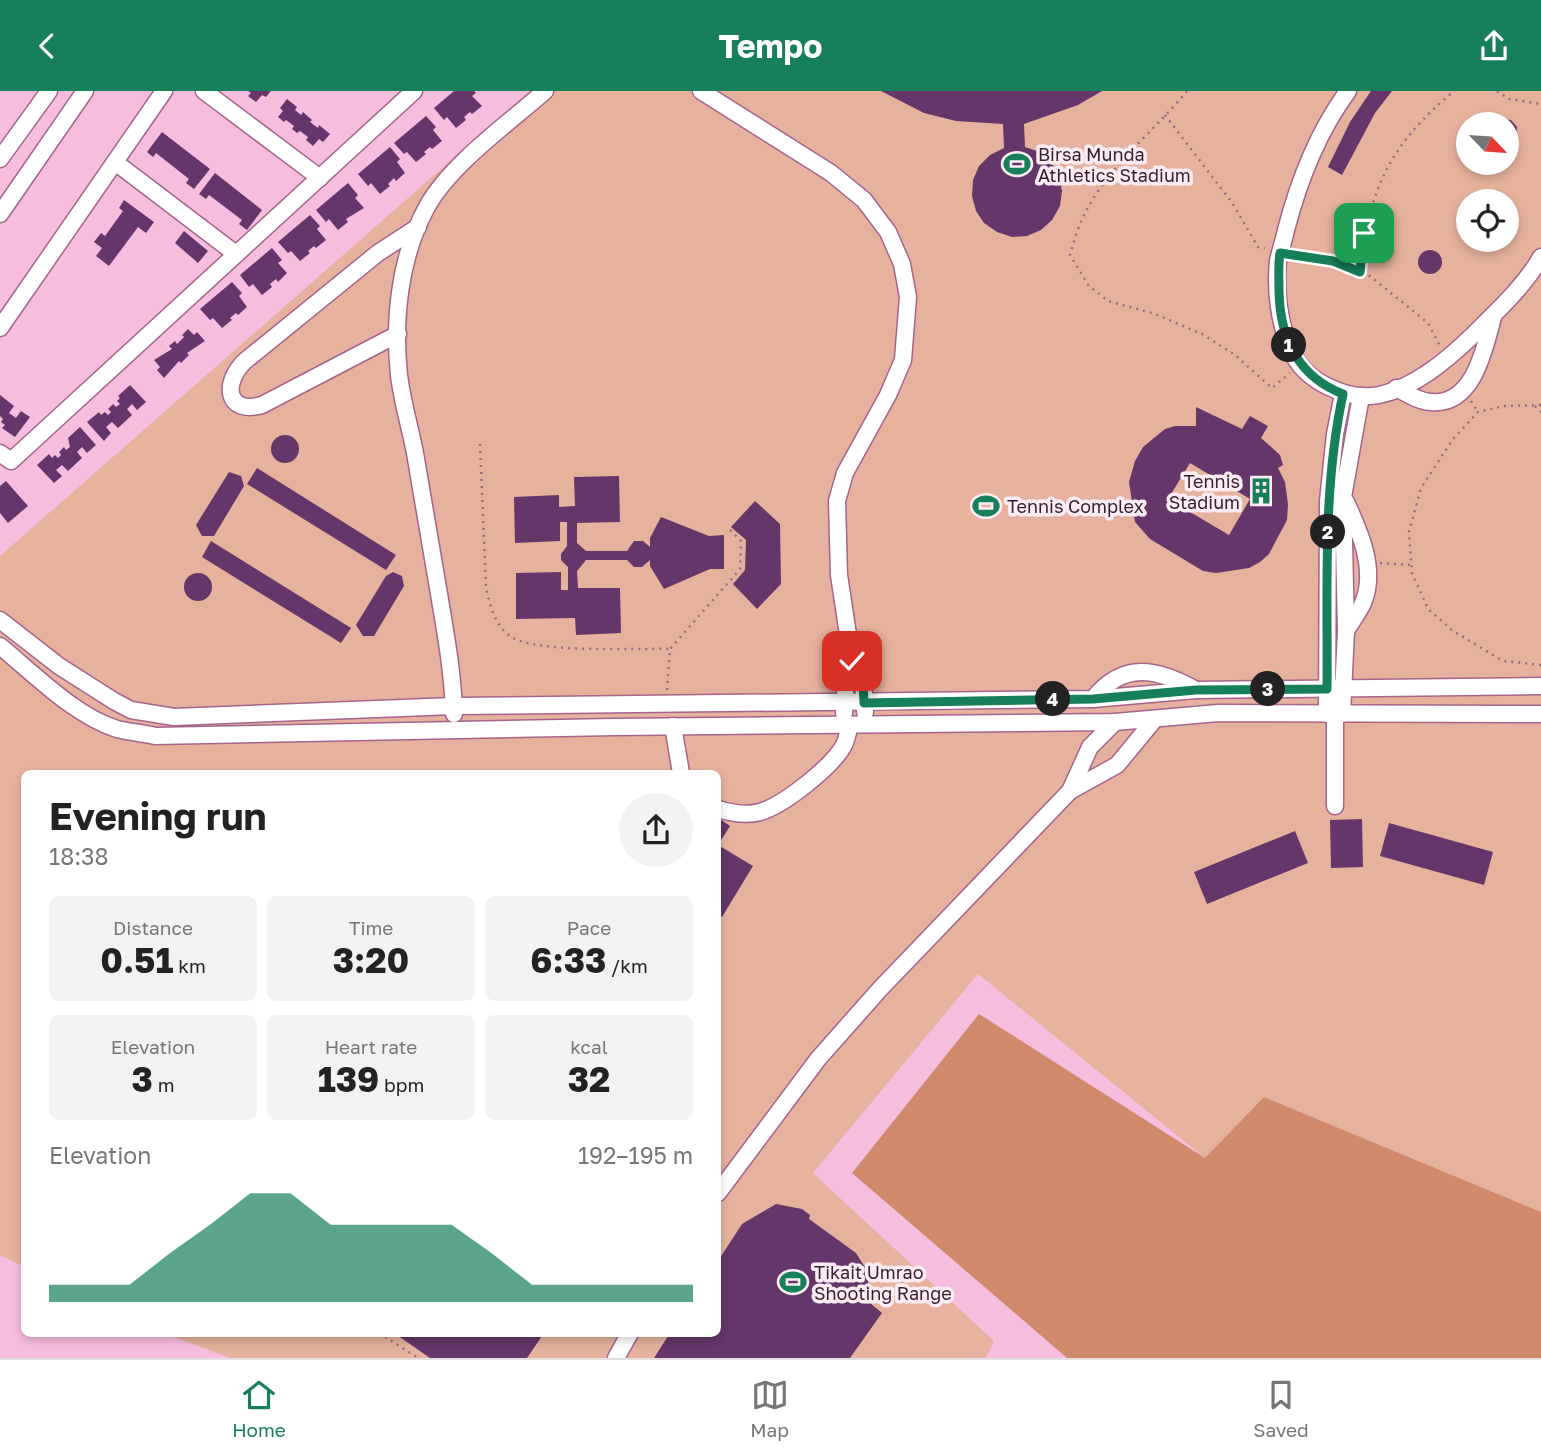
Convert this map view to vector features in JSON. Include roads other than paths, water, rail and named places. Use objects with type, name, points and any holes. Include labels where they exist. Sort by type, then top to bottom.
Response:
[{"type":"street","points":[[0,159],[49,91]]},
{"type":"street","points":[[0,214],[85,91]]},
{"type":"street","points":[[0,328],[164,91]]},
{"type":"street","points":[[204,91],[320,178]]},
{"type":"street","points":[[0,453],[10,461],[414,91]]},
{"type":"street","points":[[454,730],[447,642],[400,377],[398,334],[403,277],[427,206],[454,172],[545,91]]},
{"type":"street","points":[[701,91],[831,173],[864,200],[888,232],[902,264],[908,297],[903,360],[888,395],[845,473],[837,501],[839,575],[852,661],[863,680],[864,703],[835,758],[796,793],[758,813],[735,814],[721,810]]},
{"type":"street","points":[[1348,91],[1314,146],[1292,205],[1278,262],[1280,313],[1292,352],[1309,372],[1332,390],[1343,394],[1377,396],[1420,378],[1447,358],[1493,315],[1541,257]]},
{"type":"street","points":[[115,162],[236,254]]},
{"type":"street","points":[[398,334],[262,405],[247,408],[241,406],[233,399],[230,391],[232,376],[245,361],[378,253],[418,227]]},
{"type":"street","points":[[1396,389],[1431,403],[1452,398],[1473,377],[1482,360],[1493,315]]},
{"type":"street","points":[[1335,806],[1335,689],[1328,501],[1335,434],[1343,394]]},
{"type":"street","points":[[1335,689],[1346,631],[1343,497],[1361,395]]},
{"type":"street","points":[[1343,497],[1365,546],[1367,584],[1363,602],[1346,631]]},
{"type":"street","points":[[0,620],[59,666],[131,710],[174,717],[454,706],[1093,699],[1196,690],[1541,686]]},
{"type":"street","points":[[0,646],[51,688],[95,719],[117,728],[155,736],[673,726],[1115,722],[1218,713],[1541,714]]},
{"type":"street","points":[[852,661],[846,677],[845,703],[853,725]]},
{"type":"street","points":[[1093,699],[1103,686],[1122,674],[1138,671],[1166,675],[1196,690]]},
{"type":"street","points":[[1122,674],[1129,696]]},
{"type":"street","points":[[721,1188],[818,1059],[880,989],[1070,791],[1116,765],[1155,719]]},
{"type":"street","points":[[1070,791],[1090,747],[1115,722]]},
{"type":"street","points":[[673,726],[680,770]]},
{"type":"street","points":[[616,1358],[628,1337]]},
{"type":"place","name":"Birsa Munda Athletics Stadium","points":[[1017,164]]},
{"type":"place","name":"Tennis Stadium","points":[[1261,491]]},
{"type":"place","name":"Tennis Complex","points":[[986,506]]},
{"type":"place","name":"Tikait Umrao Shooting Range","points":[[793,1282]]}]
